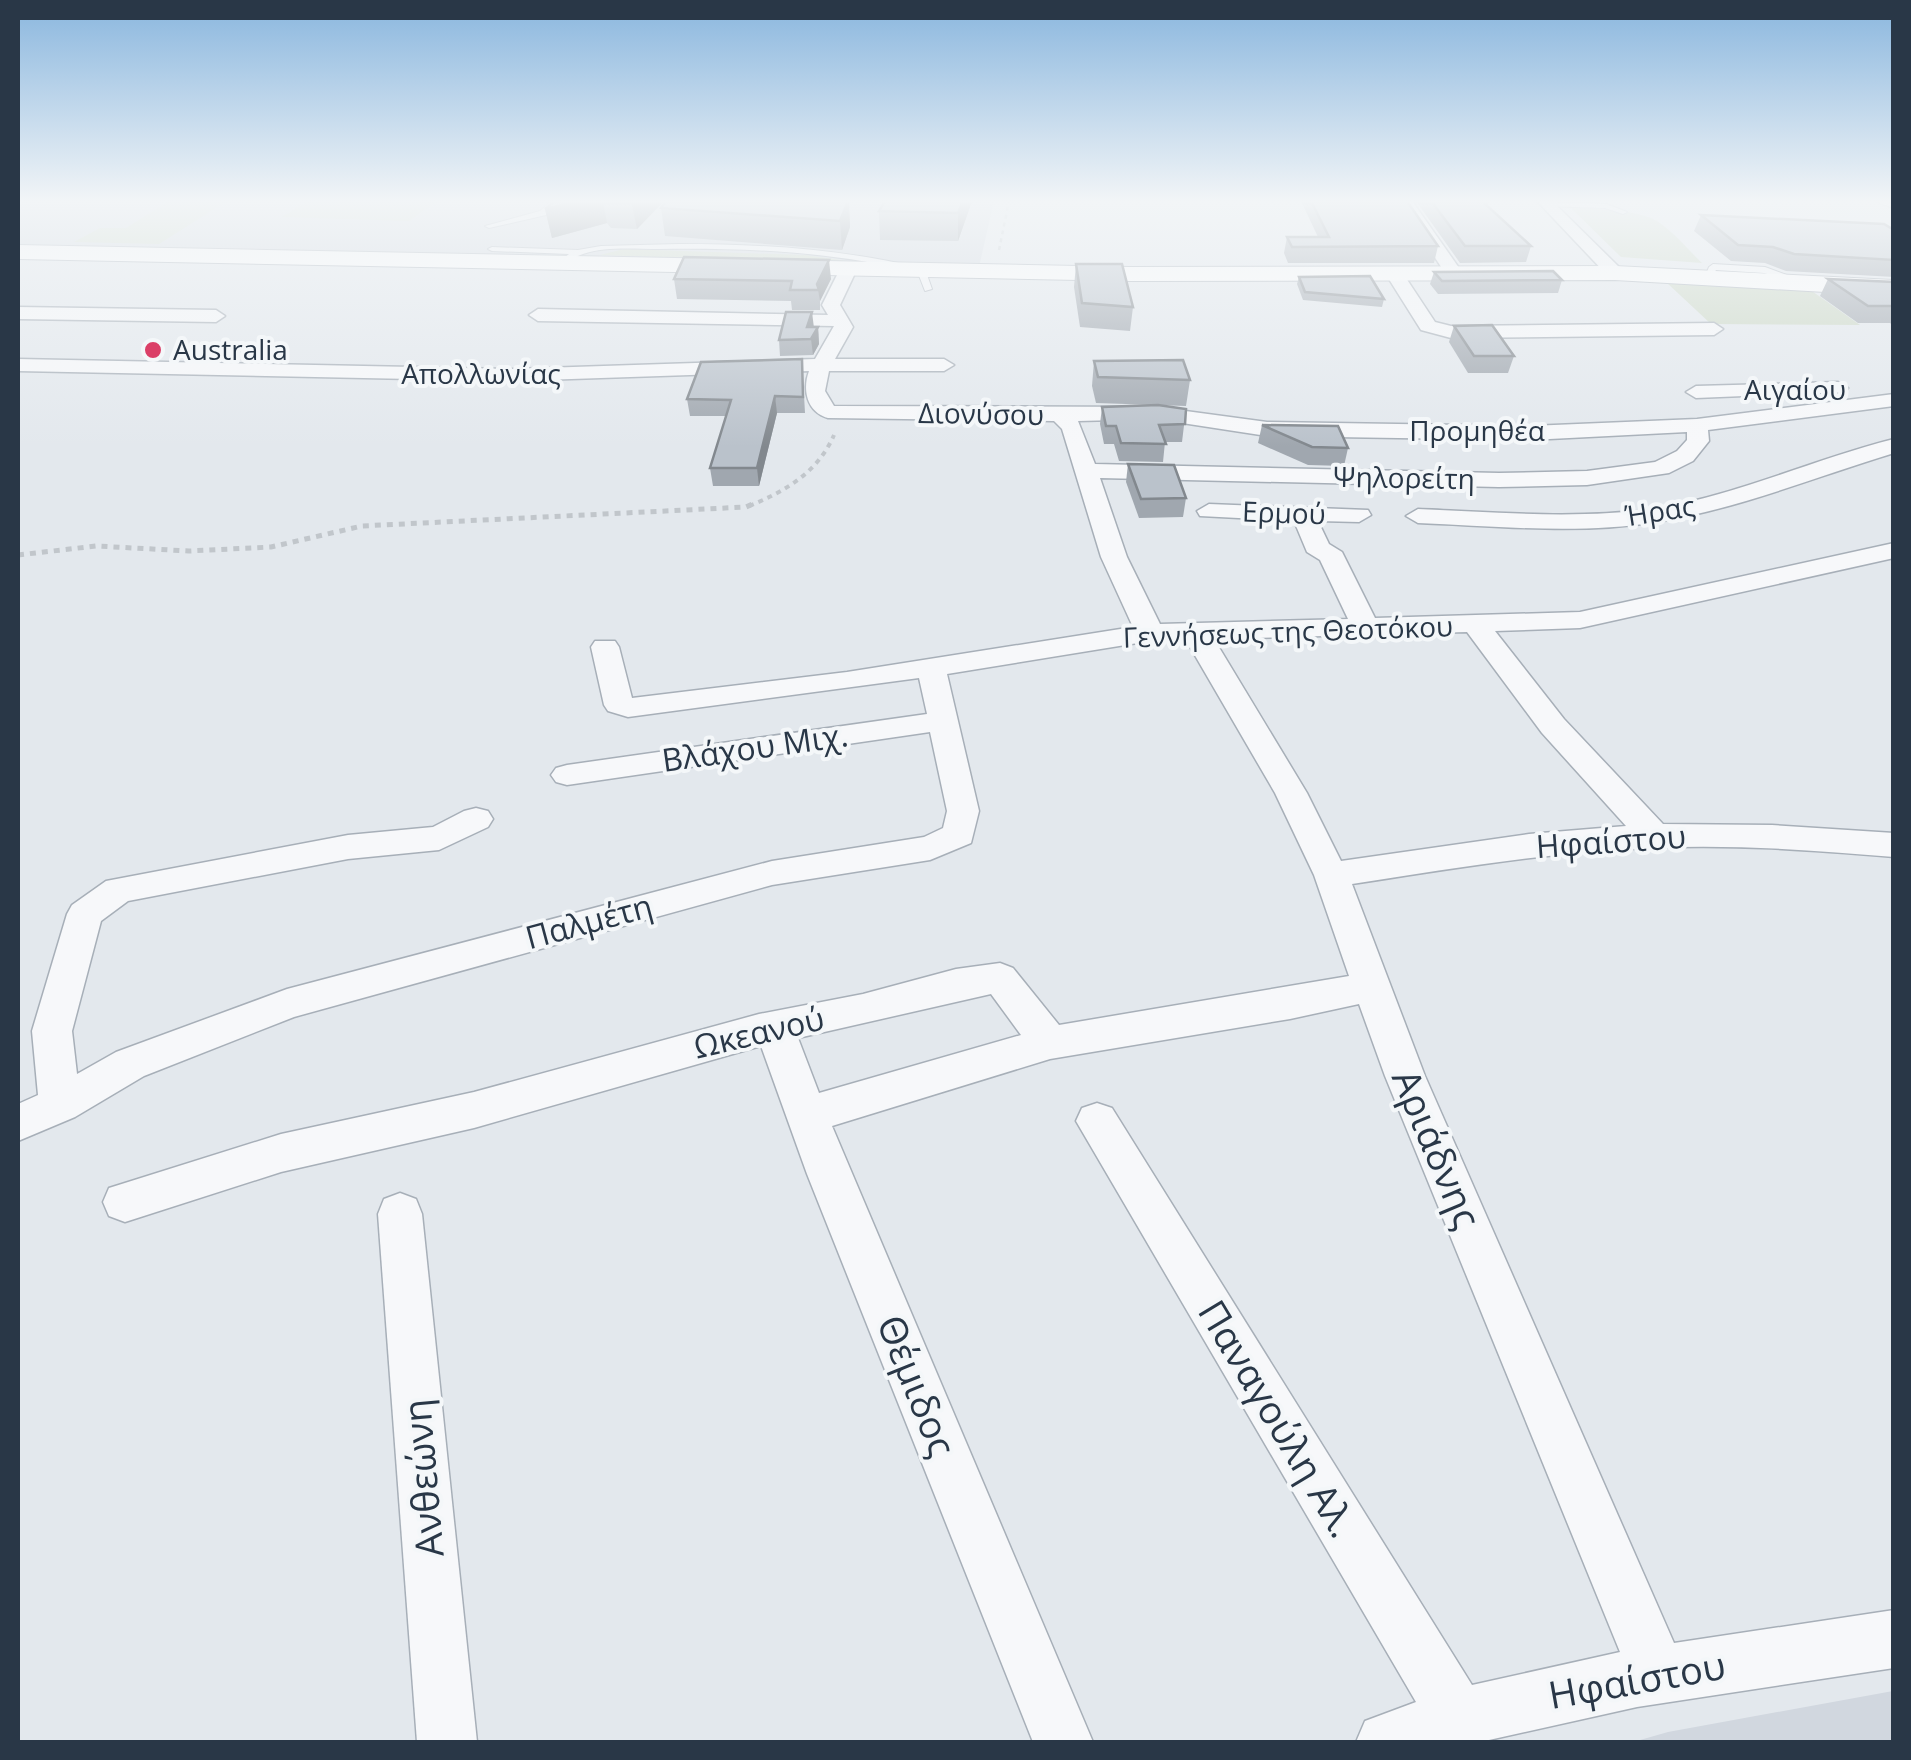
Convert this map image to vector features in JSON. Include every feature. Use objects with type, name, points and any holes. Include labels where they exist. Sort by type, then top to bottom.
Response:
[{"type":"main road","points":[[1819,283],[1894,288]]},
{"type":"street","points":[[828,412],[819,406],[816,394],[818,365],[841,334],[841,320],[830,305],[841,283]]},
{"type":"street","points":[[1401,283],[1428,326],[1450,332],[1714,329]]},
{"type":"street","points":[[18,313],[216,316]]},
{"type":"street","points":[[538,314],[841,320]]},
{"type":"street","name":"Απολλωνίας","points":[[18,365],[512,375],[944,365]]},
{"type":"street","name":"Αιγαίου","points":[[1696,392],[1810,387],[1894,396]]},
{"type":"street","name":"Προμηθέα","points":[[1060,415],[1156,413],[1267,429],[1312,431],[1530,433],[1697,426],[1894,396]]},
{"type":"street","name":"Διονύσου","points":[[828,412],[1060,415],[1072,427],[1114,556],[1150,633]]},
{"type":"street","name":"Ψηλορείτη","points":[[1084,472],[1499,480],[1611,477],[1647,472],[1675,462],[1698,441],[1697,426]]},
{"type":"street","name":"Ήρας","points":[[1418,516],[1580,521],[1654,516],[1737,496],[1894,446]]},
{"type":"street","name":"Ερμού","points":[[1209,511],[1359,516]]},
{"type":"street","points":[[1303,514],[1320,552],[1330,552],[1366,627]]},
{"type":"street","name":"Γεννήσεως της Θεοτόκου","points":[[605,647],[619,704],[628,708],[847,680],[1150,633],[1580,620],[1894,550]]},
{"type":"street","points":[[1476,625],[1553,726],[1654,836]]},
{"type":"street","name":"Αριάδνης","points":[[1196,633],[1291,793],[1331,875],[1405,1076],[1658,1675]]},
{"type":"street","name":"Παλμέτη","points":[[63,1102],[130,1064],[287,1004],[772,872],[930,848],[958,835],[962,811],[930,666]]},
{"type":"street","name":"Βλάχου Μιχ.","points":[[567,775],[943,720]]},
{"type":"street","points":[[18,1122],[63,1102],[52,1031],[85,914],[94,905],[118,890],[137,886],[348,847],[439,838],[476,819]]},
{"type":"street","name":"Ηφαίστου","points":[[1331,875],[1482,852],[1654,836],[1809,838],[1894,844]]},
{"type":"street","name":"Ωκεανού","points":[[125,1202],[280,1154],[474,1110],[774,1028],[956,984],[1000,978],[1050,1043]]},
{"type":"street","points":[[807,1116],[1050,1043],[1290,1004],[1372,986]]},
{"type":"street","name":"Θέμιδος","points":[[774,1028],[1063,1742]]},
{"type":"street","name":"Παναγούλη Αλ.","points":[[1097,1121],[1457,1716]]},
{"type":"street","name":"Ανθεώνη","points":[[400,1214],[447,1742]]},
{"type":"street","name":"Ηφαίστου","points":[[1386,1742],[1457,1716],[1658,1675],[1894,1639]]},
{"type":"path","points":[[18,555],[96,546],[189,551],[271,547],[362,526],[602,512],[698,512],[746,506],[780,494],[830,450],[837,425],[828,412]]},
{"type":"shaded area","points":[[1893,1691],[1893,1742],[1633,1742],[1668,1732]]},
{"type":"green space","points":[[1667,283],[1809,289],[1860,325],[1711,324]]},
{"type":"building","points":[[792,283],[817,283],[819,290],[790,290]]},
{"type":"building","points":[[1079,283],[1127,283],[1133,307],[1082,303]]},
{"type":"building","points":[[1301,283],[1374,283],[1384,299],[1305,292]]},
{"type":"building","points":[[1834,283],[1894,283],[1894,306],[1868,306]]},
{"type":"building","points":[[786,312],[812,312],[807,327],[818,327],[811,339],[779,340]]},
{"type":"building","points":[[1492,325],[1514,356],[1474,356],[1454,326]]},
{"type":"building","points":[[802,359],[803,397],[775,396],[757,468],[710,468],[731,400],[687,399],[701,362]]},
{"type":"building","points":[[1183,360],[1190,380],[1098,377],[1094,361]]},
{"type":"building","points":[[1158,405],[1186,409],[1185,424],[1159,425],[1166,444],[1121,443],[1116,426],[1106,426],[1102,407]]},
{"type":"building","points":[[1262,425],[1338,426],[1348,448],[1312,447]]},
{"type":"building","points":[[1128,464],[1174,465],[1186,498],[1141,499]]},
{"type":"place","name":"Australia","points":[[153,350]]}]
